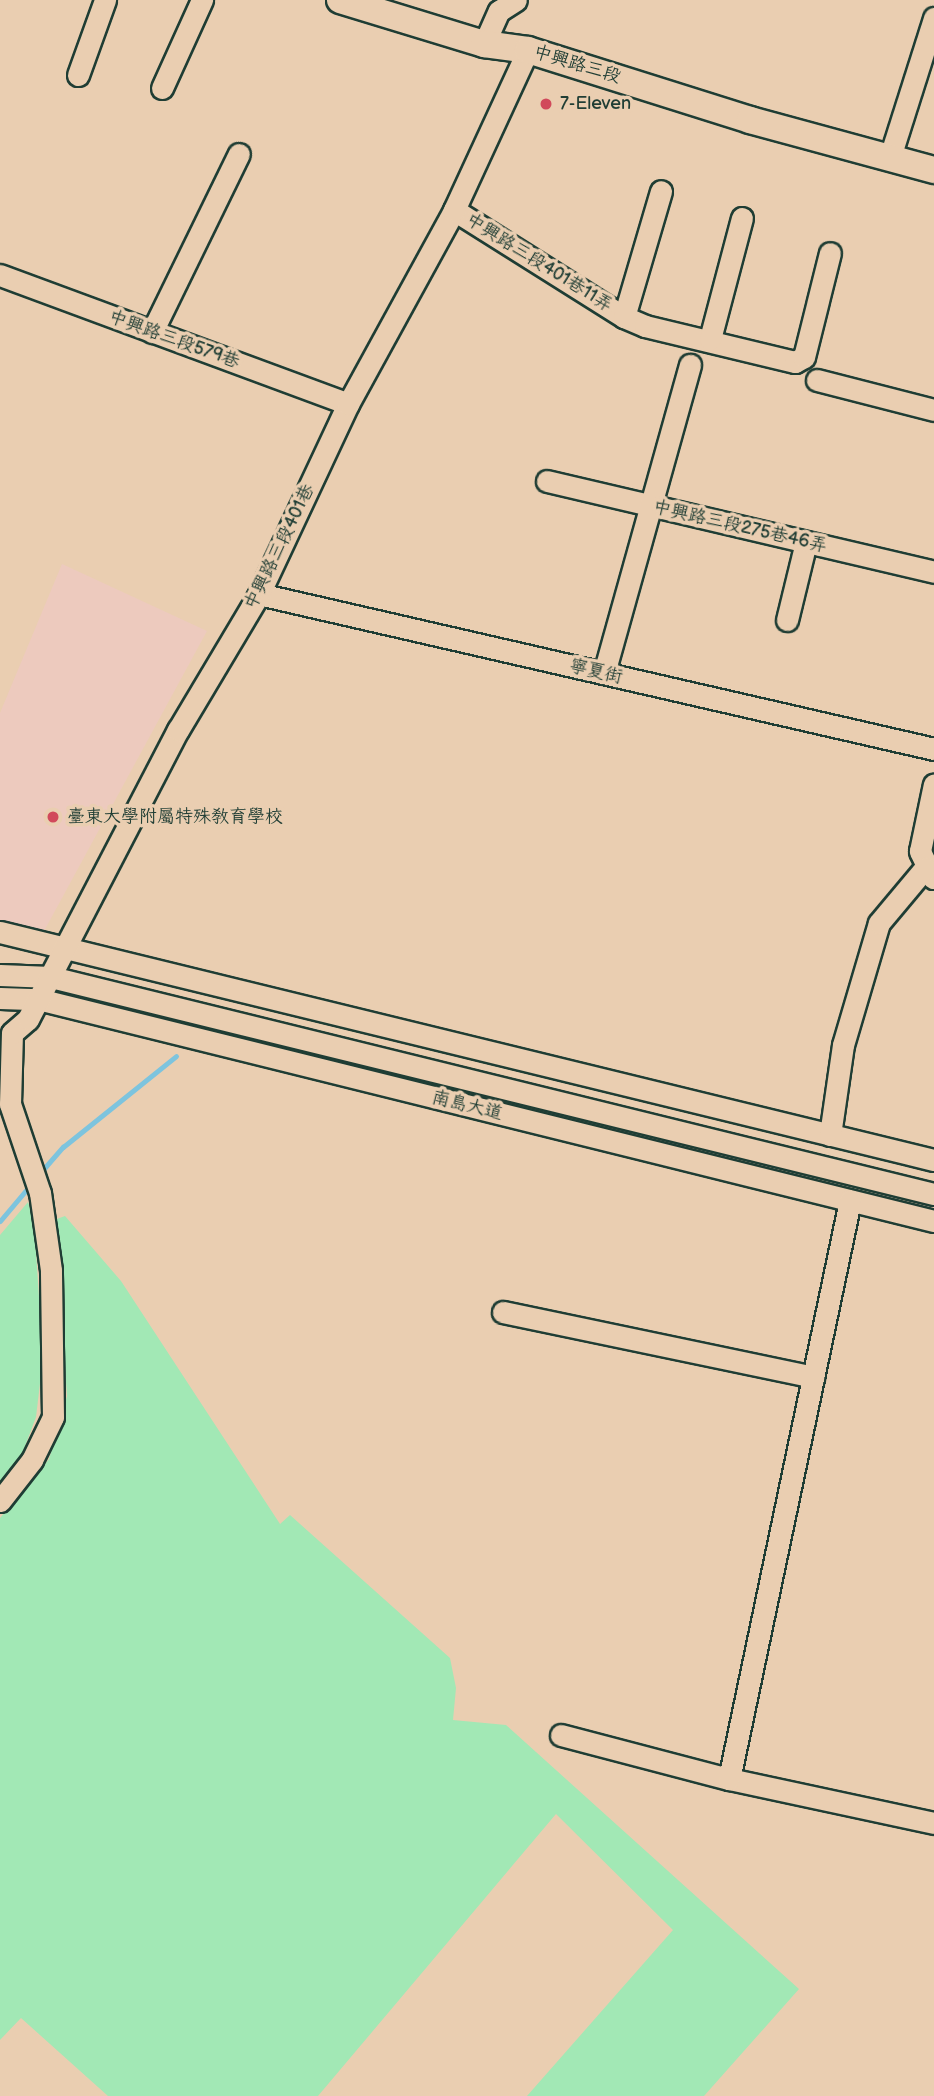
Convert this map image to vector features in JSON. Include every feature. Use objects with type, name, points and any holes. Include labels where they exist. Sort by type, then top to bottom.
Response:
[{"type":"main road","name":"中興路三段","points":[[340,0],[484,44],[528,50],[750,120],[934,170]]},
{"type":"street","points":[[78,75],[106,0]]},
{"type":"street","points":[[162,88],[202,0]]},
{"type":"street","points":[[484,44],[499,11],[516,0]]},
{"type":"street","points":[[890,157],[934,18]]},
{"type":"street","name":"中興路三段401巷","points":[[0,1501],[32,1460],[53,1417],[51,1270],[40,1193],[10,1104],[12,1033],[28,1019],[178,730],[259,594],[348,404],[454,210],[528,50]]},
{"type":"street","points":[[152,332],[239,154]]},
{"type":"street","name":"中興路三段401巷11弄","points":[[624,317],[661,191]]},
{"type":"street","name":"中興路三段401巷11弄","points":[[454,210],[624,317],[645,326],[710,339],[795,362],[804,357],[830,253]]},
{"type":"street","points":[[710,339],[742,218]]},
{"type":"street","name":"中興路三段579巷","points":[[0,275],[348,404]]},
{"type":"street","points":[[604,673],[690,365]]},
{"type":"street","points":[[817,380],[934,410]]},
{"type":"street","name":"中興路三段275巷46弄","points":[[547,481],[934,572]]},
{"type":"street","points":[[787,620],[806,542]]},
{"type":"street","name":"寧夏街","points":[[259,594],[934,749]]},
{"type":"street","points":[[830,1135],[843,1045],[879,923],[929,874],[920,851],[934,784]]},
{"type":"street","points":[[0,932],[934,1160]]},
{"type":"street","name":"南島大道","points":[[0,975],[51,977],[934,1194]]},
{"type":"street","name":"南島大道","points":[[0,998],[38,999],[934,1221]]},
{"type":"street","points":[[729,1779],[850,1202]]},
{"type":"street","points":[[503,1312],[813,1377]]},
{"type":"street","points":[[561,1735],[729,1779],[934,1823]]},
{"type":"shaded area","name":"臺東大學附屬特殊教育學校","points":[[62,564],[207,631],[43,933],[0,922],[0,713]]},
{"type":"green space","points":[[28,1202],[34,1221],[43,1358],[36,1417],[20,1460],[0,1482],[0,1235]]},
{"type":"green space","points":[[65,1216],[121,1281],[280,1524],[290,1515],[450,1658],[456,1688],[453,1720],[506,1725],[799,1989],[704,2096],[527,2096],[673,1930],[556,1814],[318,2096],[108,2096],[21,2018],[0,2040],[0,1518],[49,1459],[67,1396],[54,1220]]},
{"type":"waterway","points":[[40,1173],[63,1147],[176,1056]]},
{"type":"waterway","points":[[0,1221],[32,1183]]},
{"type":"place","name":"7-Eleven","points":[[546,104]]},
{"type":"place","name":"臺東大學附屬特殊教育學校","points":[[53,817]]}]
